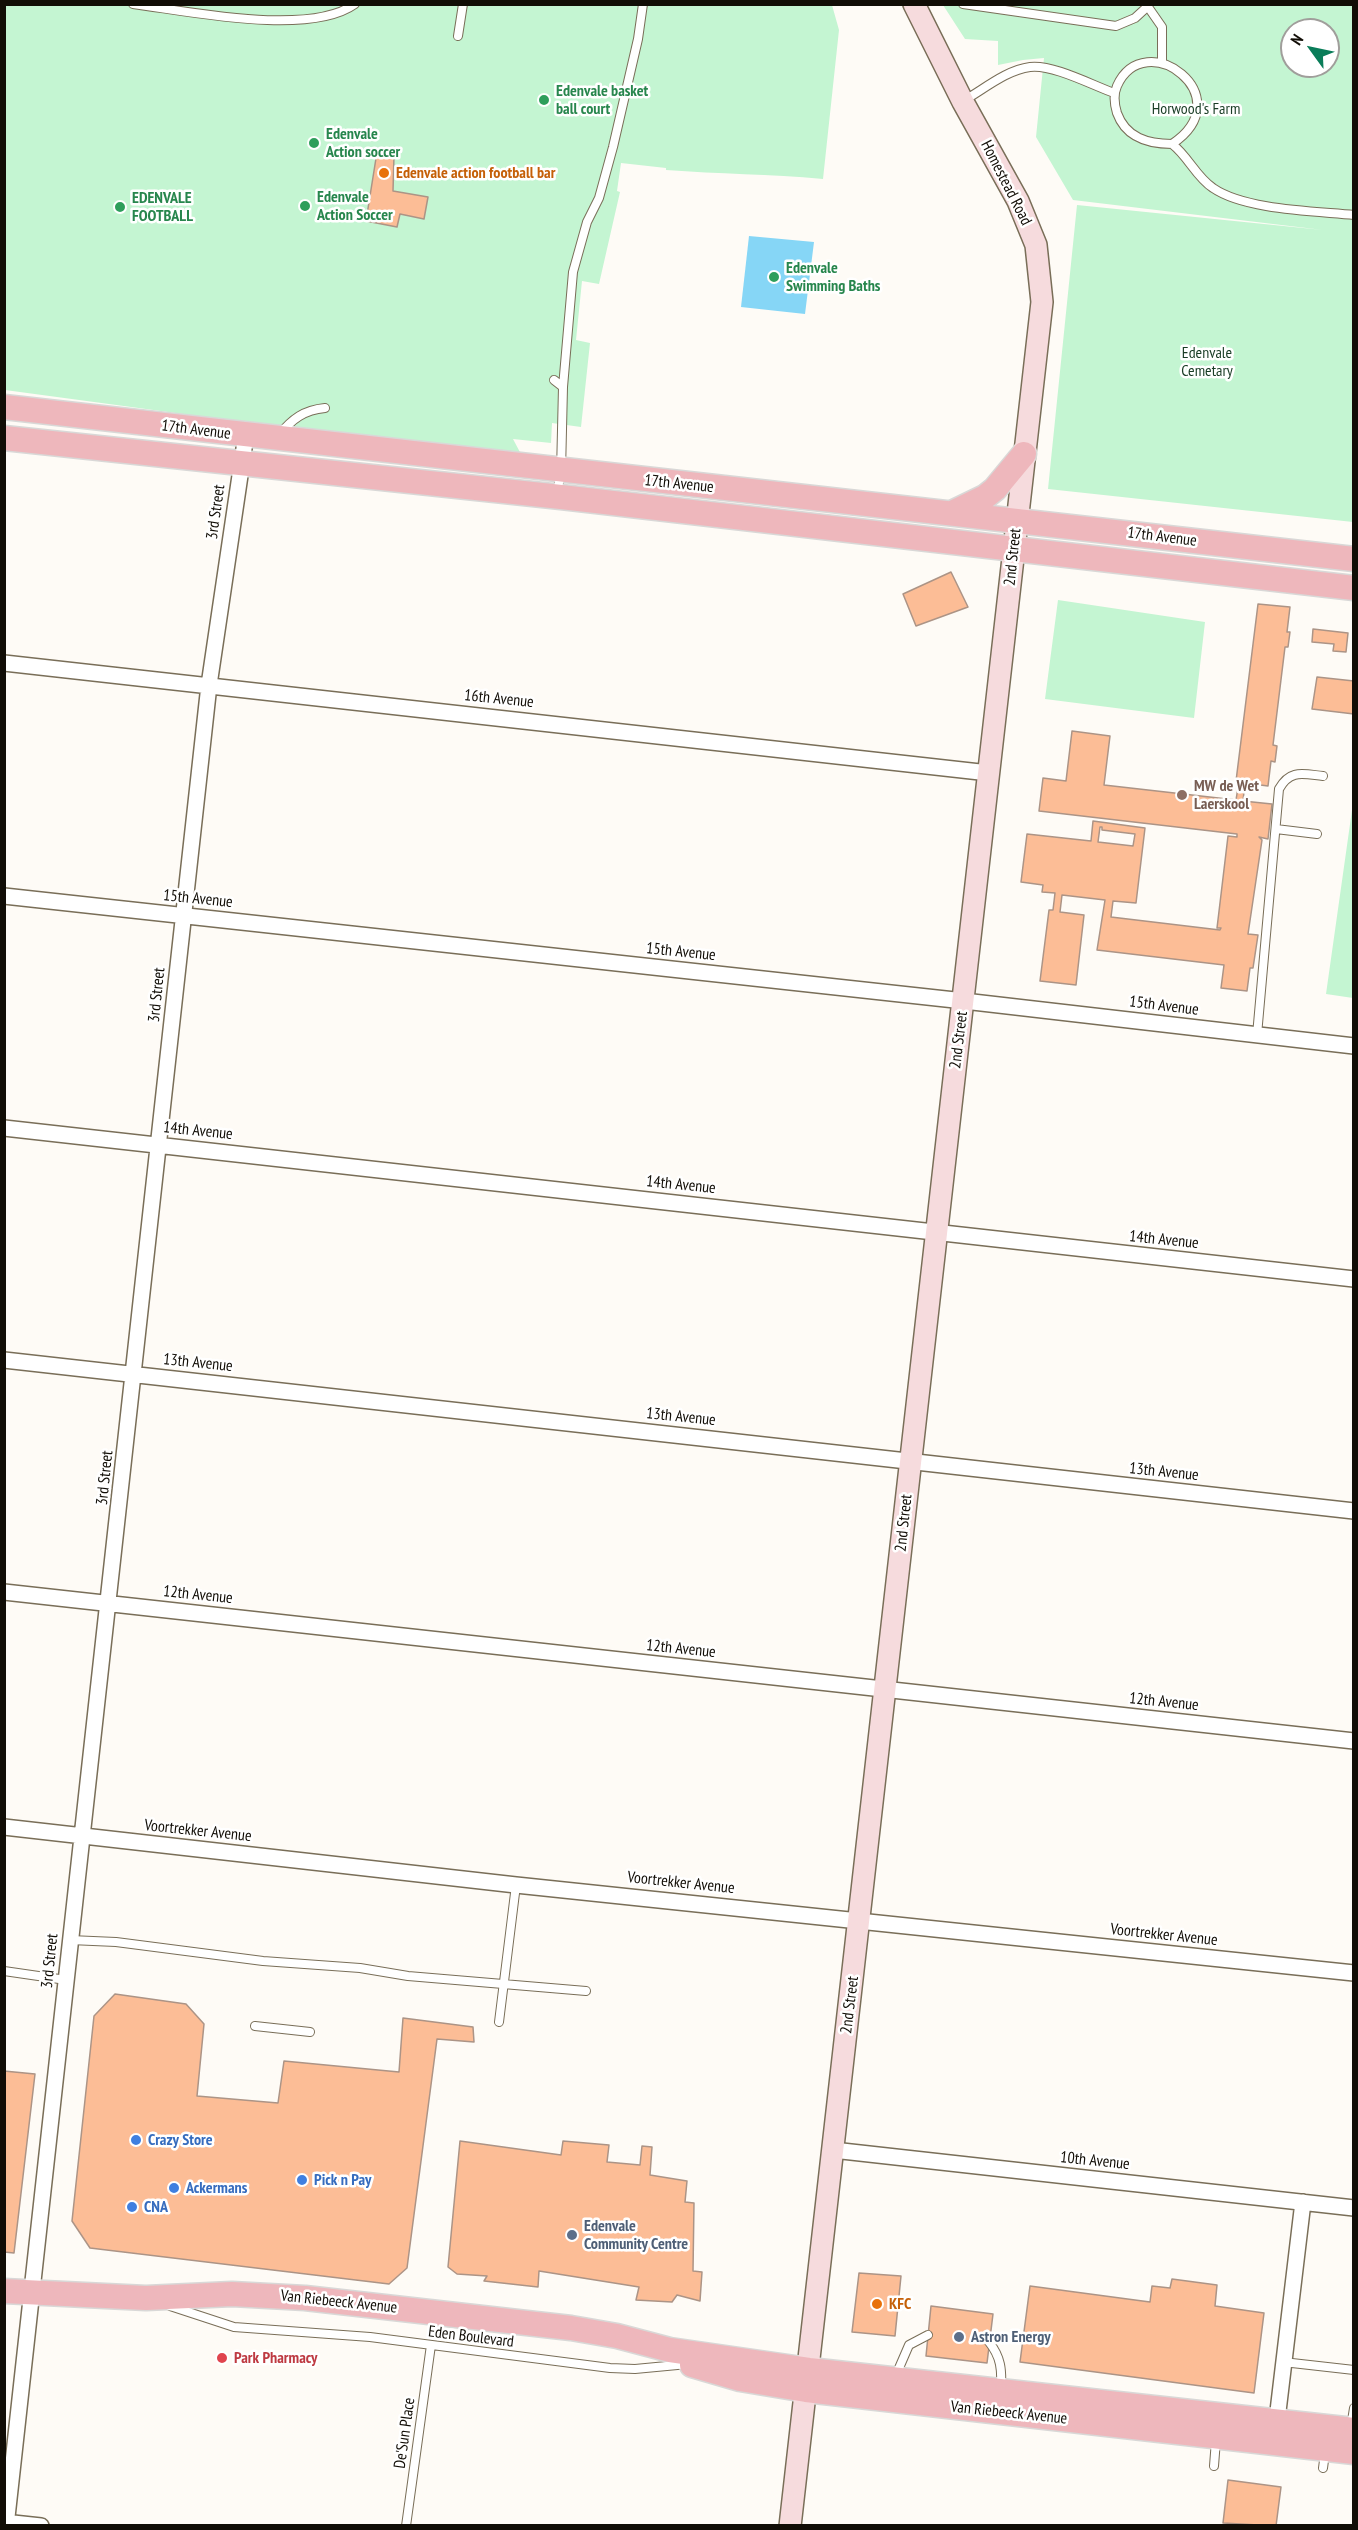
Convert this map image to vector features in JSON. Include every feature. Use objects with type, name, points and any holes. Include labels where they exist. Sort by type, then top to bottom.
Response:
[{"type":"main road","name":"Homestead Road","points":[[914,4],[963,102],[1018,201],[1036,245],[1042,302],[1017,519]]},
{"type":"main road","name":"17th Avenue","points":[[4,408],[561,472],[1017,519],[1353,559]]},
{"type":"main road","name":"17th Avenue","points":[[4,438],[241,465],[557,496],[1353,588]]},
{"type":"main road","points":[[952,513],[995,489],[1024,454]]},
{"type":"main road","name":"2nd Street","points":[[790,2526],[1017,519]]},
{"type":"main road","name":"Van Riebeeck Avenue","points":[[4,2291],[146,2298],[243,2294],[305,2298],[571,2328],[617,2336],[807,2380],[1217,2436],[1275,2433]]},
{"type":"main road","name":"Van Riebeeck Avenue","points":[[670,2350],[690,2364],[740,2379],[807,2380]]},
{"type":"main road","name":"Van Riebeeck Avenue","points":[[893,2390],[1000,2393],[1275,2433],[1341,2438]]},
{"type":"street","name":"3rd Street","points":[[5,2523],[33,2292],[81,1835],[110,1603],[210,685],[246,435]]},
{"type":"street","name":"16th Avenue","points":[[4,663],[989,773]]},
{"type":"street","name":"15th Avenue","points":[[4,896],[1353,1046]]},
{"type":"street","name":"14th Avenue","points":[[4,1128],[1353,1279]]},
{"type":"street","name":"13th Avenue","points":[[4,1360],[1353,1511]]},
{"type":"street","name":"12th Avenue","points":[[4,1592],[1353,1741]]},
{"type":"street","name":"Voortrekker Avenue","points":[[4,1827],[516,1885],[1353,1973]]},
{"type":"street","name":"10th Avenue","points":[[833,2150],[1353,2208]]},
{"type":"street","points":[[1275,2433],[1303,2202]]},
{"type":"street","points":[[5,2523],[41,2526]]},
{"type":"lane","points":[[133,4],[240,18],[283,21],[315,19],[349,9],[355,4]]},
{"type":"lane","points":[[458,36],[463,4]]},
{"type":"lane","points":[[557,496],[561,472],[563,387],[573,273],[587,222],[599,198],[613,147],[638,39],[643,4]]},
{"type":"lane","points":[[963,4],[1116,26],[1135,18],[1147,6],[1162,27],[1162,63]]},
{"type":"lane","points":[[1162,63],[1183,73],[1195,93],[1196,117],[1190,128],[1172,144],[1152,144],[1133,136],[1120,121],[1114,93],[1123,77],[1137,66],[1162,63]]},
{"type":"lane","points":[[963,102],[1007,75],[1030,67],[1049,69],[1114,93]]},
{"type":"lane","points":[[1172,144],[1206,182],[1227,196],[1256,204],[1353,215]]},
{"type":"lane","points":[[554,380],[563,387]]},
{"type":"lane","points":[[277,438],[296,417],[305,412],[325,408]]},
{"type":"lane","points":[[1257,1035],[1277,800],[1284,780],[1295,774],[1323,776]]},
{"type":"lane","points":[[1276,829],[1317,834]]},
{"type":"lane","points":[[499,2022],[516,1885]]},
{"type":"lane","points":[[70,1940],[116,1942],[263,1960],[360,1968],[408,1976],[585,1991]]},
{"type":"lane","points":[[4,1971],[66,1980]]},
{"type":"lane","points":[[255,2026],[310,2032]]},
{"type":"lane","name":"Eden Boulevard","points":[[146,2298],[234,2327],[370,2337],[610,2368],[634,2369],[690,2364]]},
{"type":"lane","points":[[893,2390],[909,2346],[928,2335]]},
{"type":"lane","points":[[989,2342],[998,2353],[1002,2369],[1000,2393]]},
{"type":"lane","name":"De'Sun Place","points":[[406,2526],[430,2345]]},
{"type":"lane","points":[[1284,2362],[1353,2370]]},
{"type":"lane","points":[[1214,2466],[1217,2436]]},
{"type":"green space","points":[[5,5],[832,5],[839,30],[823,179],[666,170],[666,168],[621,163],[617,191],[620,192],[599,284],[582,281],[576,340],[590,343],[581,427],[552,423],[551,443],[513,439],[522,456],[324,433],[5,390]]},
{"type":"green space","points":[[943,5],[1353,5],[1353,522],[1048,489],[1077,205],[1323,230],[1073,200],[1036,137],[1044,58],[998,65],[998,41],[965,39]]},
{"type":"green space","points":[[1058,600],[1205,622],[1194,718],[1045,699]]},
{"type":"green space","points":[[1353,803],[1353,998],[1326,994]]},
{"type":"water","points":[[749,236],[814,242],[805,314],[741,307]]},
{"type":"building","name":"Edenvale action football bar","points":[[377,152],[394,155],[393,191],[428,197],[424,219],[400,214],[397,227],[366,221]]},
{"type":"building","points":[[951,572],[968,607],[916,626],[903,594]]},
{"type":"building","points":[[1258,604],[1290,607],[1287,632],[1290,632],[1288,647],[1285,647],[1273,745],[1277,746],[1275,762],[1271,761],[1268,786],[1245,783],[1243,801],[1272,804],[1268,839],[1259,837],[1262,840],[1248,934],[1258,935],[1247,991],[1221,988],[1224,965],[1097,950],[1105,900],[1062,895],[1060,912],[1084,915],[1076,985],[1040,981],[1049,910],[1053,910],[1055,893],[1042,892],[1043,885],[1021,882],[1027,834],[1091,841],[1093,821],[1145,828],[1136,903],[1113,901],[1111,917],[1220,930],[1221,928],[1217,928],[1228,836],[1237,837],[1237,834],[1039,811],[1043,778],[1066,781],[1072,731],[1110,736],[1104,785],[1236,800],[1239,781],[1236,781]],"holes":[[[1100,827],[1102,830],[1135,834],[1133,846],[1098,842]]]},
{"type":"building","points":[[1313,629],[1348,633],[1346,652],[1333,651],[1334,644],[1312,642]]},
{"type":"building","points":[[1317,677],[1354,681],[1354,714],[1312,709]]},
{"type":"building","points":[[115,1994],[186,2004],[204,2024],[197,2096],[278,2103],[284,2061],[399,2072],[403,2018],[473,2027],[474,2042],[437,2039],[407,2268],[389,2284],[90,2248],[72,2221],[94,2016]]},
{"type":"building","points":[[4,2071],[35,2074],[14,2253],[4,2252]]},
{"type":"building","name":"Edenvale Community Centre","points":[[460,2141],[561,2155],[563,2141],[609,2145],[607,2162],[640,2165],[642,2146],[652,2147],[650,2175],[687,2181],[685,2202],[694,2203],[693,2271],[702,2272],[700,2301],[677,2295],[672,2302],[636,2300],[639,2287],[539,2271],[538,2287],[484,2281],[487,2276],[457,2274],[448,2267]]},
{"type":"building","name":"KFC","points":[[859,2273],[901,2276],[895,2336],[852,2332]]},
{"type":"building","points":[[1172,2279],[1217,2285],[1215,2306],[1264,2313],[1254,2393],[1020,2362],[1030,2286],[1150,2302],[1152,2286],[1170,2288]]},
{"type":"building","points":[[931,2306],[993,2314],[987,2363],[926,2356]]},
{"type":"building","points":[[1228,2480],[1281,2487],[1276,2526],[1223,2523]]},
{"type":"place","name":"Edenvale basket ball court","points":[[544,100]]},
{"type":"place","name":"Edenvale Action soccer","points":[[314,143]]},
{"type":"place","name":"Edenvale action football bar","points":[[384,173]]},
{"type":"place","name":"Edenvale Action Soccer","points":[[305,206]]},
{"type":"place","name":"EDENVALE FOOTBALL","points":[[120,207]]},
{"type":"place","name":"Edenvale Swimming Baths","points":[[774,277]]},
{"type":"place","name":"MW de Wet Laerskool","points":[[1182,795]]},
{"type":"place","name":"Crazy Store","points":[[136,2140]]},
{"type":"place","name":"Pick n Pay","points":[[302,2180]]},
{"type":"place","name":"Ackermans","points":[[174,2188]]},
{"type":"place","name":"CNA","points":[[132,2207]]},
{"type":"place","name":"Edenvale Community Centre","points":[[572,2235]]},
{"type":"place","name":"KFC","points":[[877,2304]]},
{"type":"place","name":"Astron Energy","points":[[959,2337]]},
{"type":"place","name":"Park Pharmacy","points":[[222,2358]]},
{"type":"park label","name":"Horwood's Farm","points":[[1196,109]]},
{"type":"park label","name":"Edenvale Cemetary","points":[[1207,362]]}]
